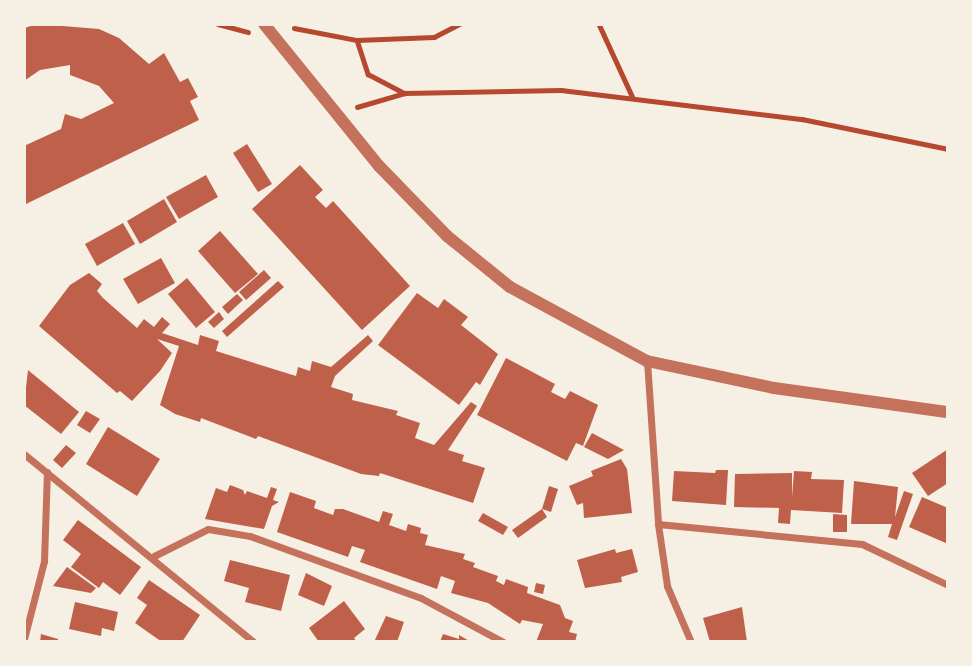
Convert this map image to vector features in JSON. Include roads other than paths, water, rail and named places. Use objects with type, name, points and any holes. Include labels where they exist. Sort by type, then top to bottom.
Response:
[{"type":"street","points":[[264,24],[342,119],[447,236],[510,287],[647,361],[775,388],[947,412]]},
{"type":"street","points":[[647,361],[658,524],[667,586],[691,642]]},
{"type":"street","points":[[24,453],[154,556],[254,642]]},
{"type":"street","points":[[24,639],[44,561],[47,472]]},
{"type":"street","points":[[658,524],[862,544],[947,585]]},
{"type":"street","points":[[154,556],[208,529],[250,536],[421,598],[503,642]]}]
